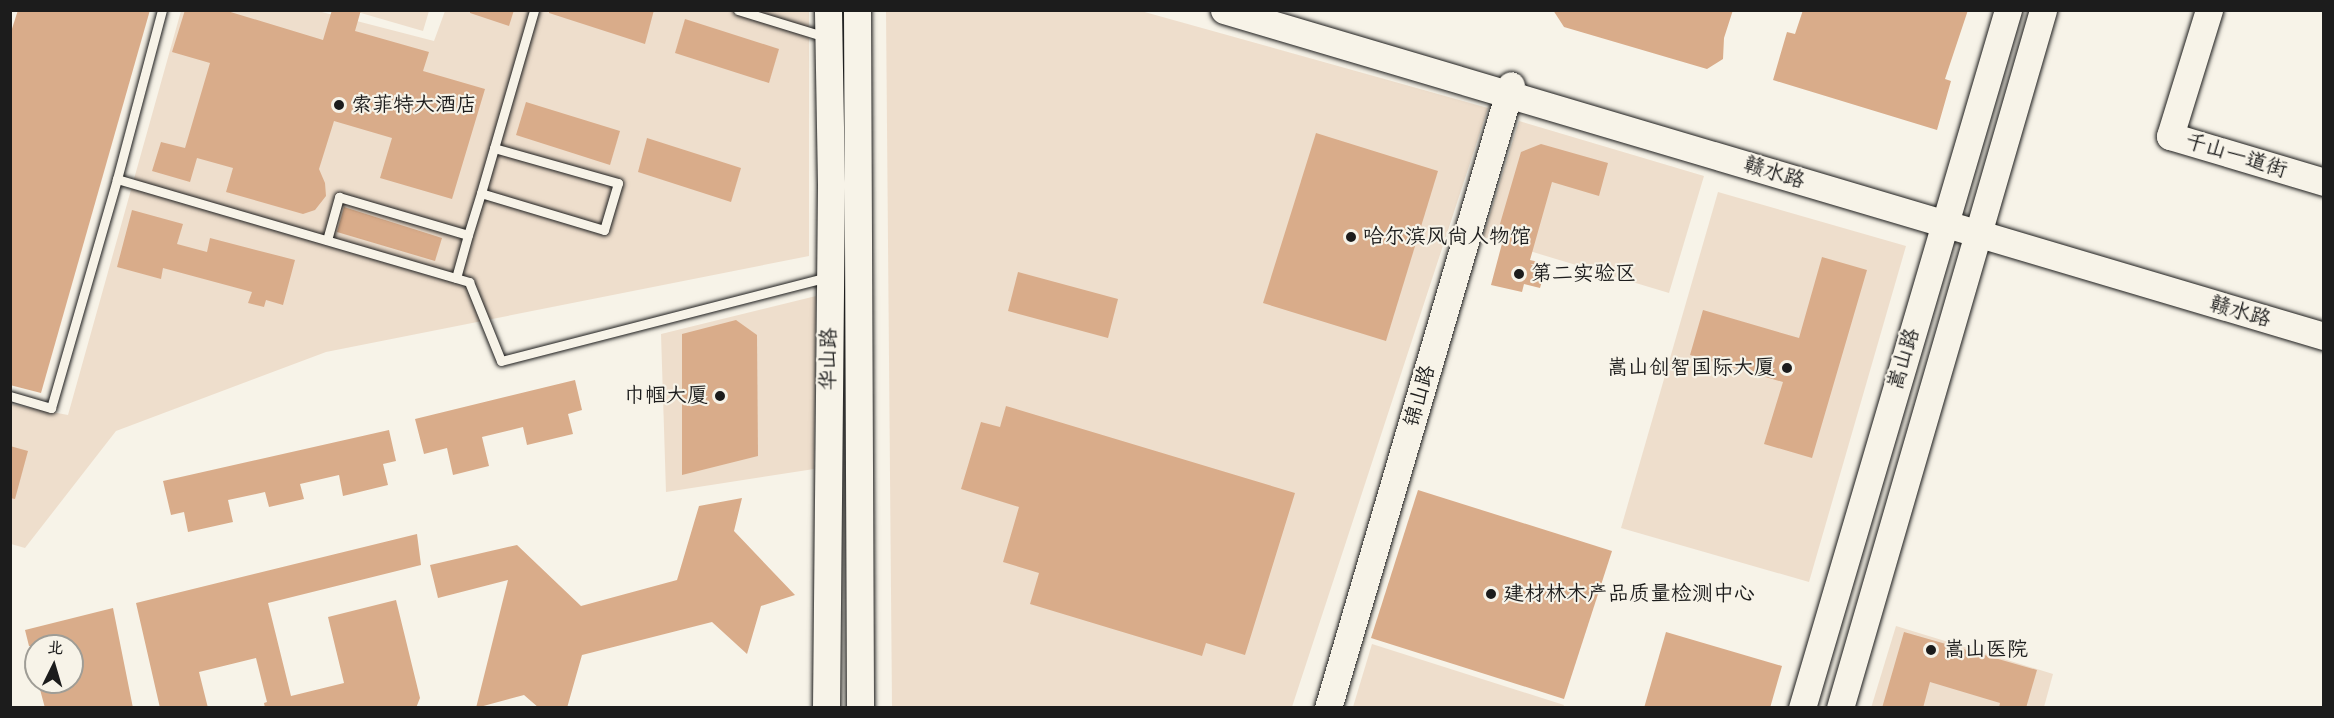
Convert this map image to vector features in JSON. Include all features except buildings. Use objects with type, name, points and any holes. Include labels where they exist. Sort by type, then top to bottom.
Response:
[{"type":"main road","name":"华山路","points":[[825,708],[829,276],[828,10]]},
{"type":"main road","name":"华山路","points":[[856,10],[860,708]]},
{"type":"main road","name":"赣水路","points":[[1224,10],[1510,90],[1947,219],[2324,322]]},
{"type":"main road","name":"嵩山路","points":[[1802,708],[2008,10]]},
{"type":"main road","name":"嵩山路","points":[[1840,708],[2043,10]]},
{"type":"main road","name":"千山一道街","points":[[2209,10],[2170,136],[2324,182]]},
{"type":"main road","name":"赣水路","points":[[1263,12],[1510,90]]},
{"type":"main road","name":"锦山路","points":[[1328,708],[1510,90]]},
{"type":"main road","name":"赣水路","points":[[1979,228],[2324,336]]},
{"type":"lane","points":[[10,396],[51,408],[117,179],[162,10]]},
{"type":"lane","points":[[456,278],[534,10]]},
{"type":"lane","points":[[738,10],[829,38]]},
{"type":"lane","points":[[481,193],[604,230],[618,183],[494,148]]},
{"type":"lane","points":[[117,179],[469,282],[501,361],[829,276]]},
{"type":"lane","points":[[327,240],[339,197],[468,235]]},
{"type":"shaded area","points":[[181,11],[318,11],[434,41],[445,11],[809,11],[809,256],[326,352],[116,431],[25,548],[11,544],[10,404],[68,415]]},
{"type":"shaded area","points":[[354,11],[429,11],[423,31]]},
{"type":"shaded area","points":[[886,11],[1141,11],[1488,108],[1292,707],[892,707]]},
{"type":"shaded area","points":[[1519,121],[1704,176],[1669,293],[1483,237]]},
{"type":"shaded area","points":[[1718,192],[1906,246],[1809,582],[1621,528]]},
{"type":"shaded area","points":[[816,296],[814,469],[666,492],[661,334]]},
{"type":"shaded area","name":"嵩山医院","points":[[1896,626],[2053,674],[2044,707],[1871,708]]},
{"type":"shaded area","points":[[1372,644],[1564,705],[1563,707],[1353,707]]},
{"type":"place","name":"索菲特大酒店","points":[[339,105]]},
{"type":"place","name":"哈尔滨风尚人物馆","points":[[1351,237]]},
{"type":"place","name":"第二实验区","points":[[1519,274]]},
{"type":"place","name":"嵩山创智国际大厦","points":[[1787,368]]},
{"type":"place","name":"巾帼大厦","points":[[720,396]]},
{"type":"place","name":"建材林木产品质量检测中心","points":[[1491,594]]},
{"type":"place","name":"嵩山医院","points":[[1931,650]]}]
